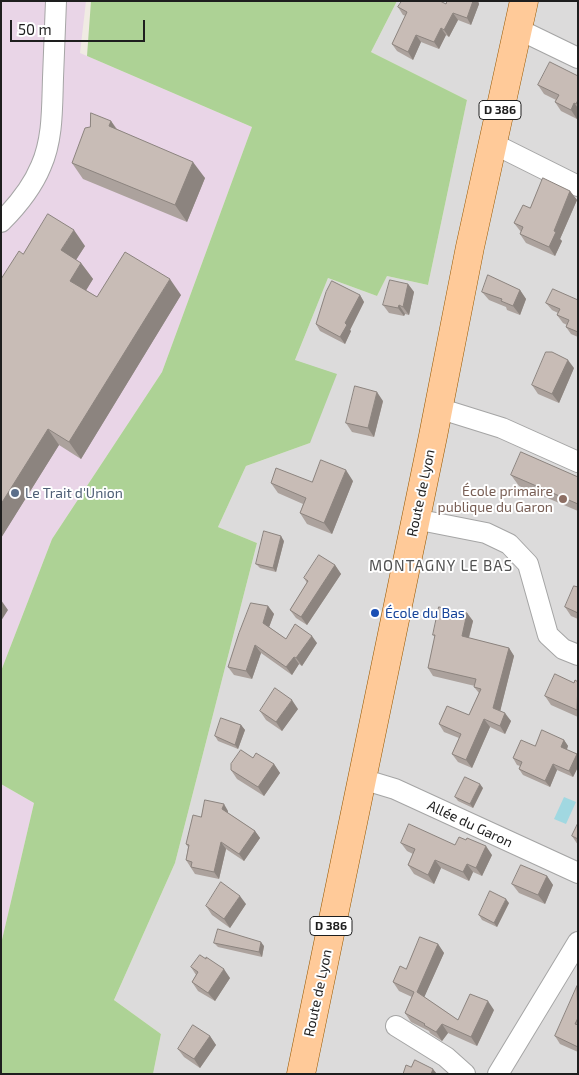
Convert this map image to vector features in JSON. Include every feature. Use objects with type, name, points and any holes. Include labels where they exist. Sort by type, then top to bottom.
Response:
[{"type":"main road","name":"Route de Lyon","points":[[301,1074],[492,143],[524,1]]},
{"type":"street","points":[[1,222],[19,204],[32,184],[42,166],[50,137],[56,1]]},
{"type":"street","points":[[518,29],[578,58]]},
{"type":"street","points":[[492,143],[578,186]]},
{"type":"street","points":[[438,408],[502,428],[578,462]]},
{"type":"street","points":[[415,519],[486,533],[509,544],[528,564],[548,635],[563,649],[578,655]]},
{"type":"street","name":"Allée du Garon","points":[[362,778],[395,789],[578,873]]},
{"type":"street","points":[[498,1074],[578,942]]},
{"type":"street","points":[[396,1026],[446,1057],[465,1074]]},
{"type":"shaded area","points":[[1,1],[86,1],[80,53],[252,127],[162,372],[52,539],[1,671]]},
{"type":"shaded area","points":[[397,1],[578,1],[578,1074],[153,1074],[161,1034],[114,1000],[175,863],[257,543],[218,527],[246,466],[310,443],[295,360],[328,278],[377,296],[387,276],[428,285],[467,100],[371,52]]},
{"type":"shaded area","points":[[1,784],[34,803],[1,944]]},
{"type":"green space","points":[[91,1],[397,1],[371,52],[467,100],[428,285],[387,276],[377,296],[328,278],[295,360],[337,374],[310,443],[246,466],[218,527],[257,543],[175,863],[114,1000],[161,1034],[153,1074],[1,1074],[1,944],[34,803],[1,784],[1,671],[52,539],[162,372],[252,127],[87,56]]},
{"type":"water","points":[[564,797],[576,802],[566,824],[554,819]]},
{"type":"building","points":[[402,1],[440,1],[446,4],[447,1],[473,1],[467,18],[453,13],[444,30],[441,28],[434,42],[416,35],[408,52],[392,44],[407,12],[398,7]]},
{"type":"building","points":[[550,62],[578,76],[578,100],[576,104],[574,103],[571,110],[555,102],[559,95],[538,85]]},
{"type":"building","points":[[91,113],[111,121],[109,126],[193,162],[175,205],[72,163],[85,128],[90,127]]},
{"type":"building","points":[[543,178],[570,191],[549,247],[520,234],[523,227],[514,223],[523,205],[530,208]]},
{"type":"building","points":[[48,214],[74,230],[61,250],[81,263],[70,281],[97,297],[125,252],[170,279],[69,442],[48,429],[1,504],[1,279],[19,251],[23,254]]},
{"type":"building","points":[[488,275],[520,290],[513,306],[501,301],[502,299],[482,292]]},
{"type":"building","points":[[390,280],[408,284],[403,307],[399,305],[398,308],[383,305]]},
{"type":"building","points":[[332,281],[360,295],[345,323],[347,325],[340,337],[316,324],[326,292]]},
{"type":"building","points":[[553,289],[578,300],[578,332],[566,327],[569,320],[557,315],[560,309],[546,303]]},
{"type":"building","points":[[546,352],[552,352],[568,360],[552,394],[532,385]]},
{"type":"building","points":[[355,386],[377,392],[368,428],[346,423]]},
{"type":"building","name":"École primaire publique du Garon","points":[[521,452],[578,477],[578,504],[511,475]]},
{"type":"building","points":[[321,460],[346,470],[324,523],[300,513],[306,498],[271,483],[276,468],[312,482]]},
{"type":"building","points":[[264,531],[281,536],[273,568],[256,564]]},
{"type":"building","points":[[319,555],[335,565],[301,617],[290,610],[308,581],[304,578]]},
{"type":"building","points":[[574,586],[578,587],[578,613],[565,607]]},
{"type":"building","points":[[251,603],[268,606],[263,623],[286,639],[295,624],[312,636],[296,658],[294,657],[286,667],[255,645],[246,671],[228,667]]},
{"type":"building","points":[[439,607],[467,613],[462,636],[509,648],[493,708],[505,713],[500,726],[484,719],[466,760],[452,754],[461,734],[439,724],[447,706],[469,715],[481,689],[474,687],[476,679],[428,668]]},
{"type":"building","points":[[555,674],[574,683],[575,680],[578,682],[577,710],[545,696]]},
{"type":"building","points":[[275,688],[292,700],[276,722],[260,711]]},
{"type":"building","points":[[221,718],[241,725],[235,745],[215,736]]},
{"type":"building","points":[[542,730],[564,740],[561,747],[577,754],[569,771],[553,764],[545,781],[519,769],[522,762],[513,758],[521,740],[535,746]]},
{"type":"building","points":[[241,750],[253,758],[256,753],[274,764],[258,787],[231,770],[231,764]]},
{"type":"building","points":[[465,777],[480,784],[470,804],[455,797]]},
{"type":"building","points":[[205,800],[224,804],[222,809],[255,831],[239,854],[221,842],[214,872],[191,867],[192,862],[186,860],[189,845],[186,844],[193,815],[201,817]]},
{"type":"building","points":[[578,823],[578,839],[572,836]]},
{"type":"building","points":[[409,824],[455,845],[459,837],[466,840],[467,838],[486,846],[476,868],[467,864],[463,872],[435,860],[428,875],[408,865],[415,849],[401,843]]},
{"type":"building","points":[[521,865],[547,876],[538,895],[512,884]]},
{"type":"building","points":[[221,882],[240,896],[224,919],[206,906]]},
{"type":"building","points":[[490,891],[506,899],[494,923],[479,915]]},
{"type":"building","points":[[218,929],[261,942],[259,952],[214,943]]},
{"type":"building","points":[[420,937],[438,944],[417,992],[458,1020],[470,994],[488,1001],[471,1037],[442,1024],[436,1032],[405,1013],[414,992],[393,982],[400,966],[406,969]]},
{"type":"building","points":[[200,955],[224,969],[208,993],[192,982],[198,972],[191,967]]},
{"type":"building","points":[[577,986],[578,1018],[575,1024],[578,1025],[578,1047],[555,1036]]},
{"type":"building","points":[[193,1025],[210,1036],[194,1059],[178,1049]]},
{"type":"building","points":[[415,1060],[433,1069],[431,1074],[403,1074],[406,1065],[411,1067]]},
{"type":"place","name":"Le Trait d'Union","points":[[15,493]]},
{"type":"place","name":"École primaire publique du Garon","points":[[563,499]]},
{"type":"place","name":"École du Bas","points":[[375,613]]},
{"type":"district","name":"MONTAGNY LE BAS","points":[[441,566]]}]
